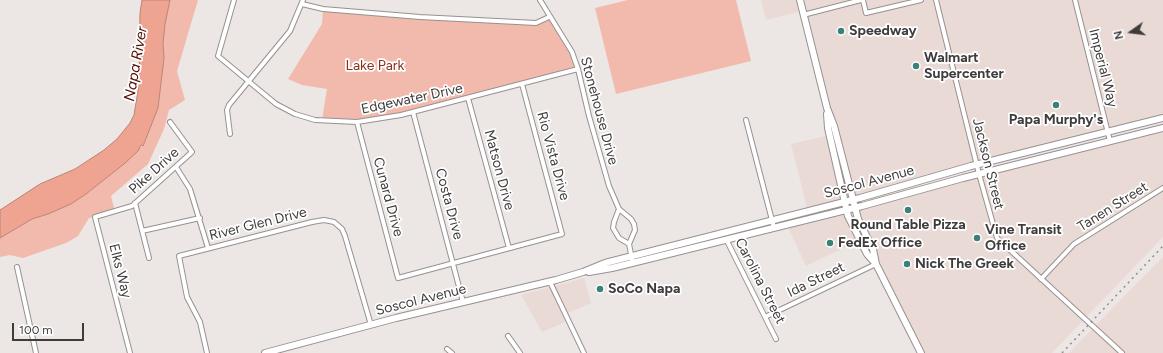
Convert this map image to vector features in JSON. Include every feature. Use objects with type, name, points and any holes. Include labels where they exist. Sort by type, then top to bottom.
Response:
[{"type":"main road","points":[[800,0],[827,108],[834,126],[853,200],[861,225],[874,250],[876,264]]},
{"type":"main road","points":[[827,108],[828,128],[846,210],[867,254],[876,264],[921,353]]},
{"type":"main road","name":"Soscol Avenue","points":[[265,353],[463,302],[550,282],[583,272],[605,262],[772,221],[977,165],[1163,118]]},
{"type":"main road","name":"Soscol Avenue","points":[[583,272],[607,269],[633,263],[856,208],[979,174],[1163,128]]},
{"type":"street","name":"Edgewater Drive","points":[[234,0],[218,56],[276,104],[295,114],[315,120],[357,122],[413,112],[578,69]]},
{"type":"street","name":"Stonehouse Drive","points":[[540,0],[549,17],[572,52],[578,69],[609,186],[619,210],[631,218],[634,224],[635,230],[629,244],[633,263]]},
{"type":"street","points":[[804,15],[862,0],[866,13],[921,0]]},
{"type":"street","name":"Jackson Street","points":[[936,0],[979,174],[997,238],[1122,353]]},
{"type":"street","name":"Imperial Way","points":[[1075,0],[1110,141]]},
{"type":"street","points":[[230,134],[227,110],[229,105],[290,31],[303,2],[323,9],[420,17],[536,23],[549,17]]},
{"type":"street","name":"Rio Vista Drive","points":[[508,248],[562,234],[522,84]]},
{"type":"street","name":"Matson Drive","points":[[468,98],[508,248]]},
{"type":"street","name":"Costa Drive","points":[[413,112],[463,302]]},
{"type":"street","points":[[746,120],[774,228]]},
{"type":"street","name":"Pike Drive","points":[[95,217],[128,208],[192,152],[170,122]]},
{"type":"street","name":"Cunard Drive","points":[[357,122],[398,278],[453,263]]},
{"type":"street","points":[[176,167],[190,189],[208,248]]},
{"type":"street","name":"Tanen Street","points":[[1041,279],[1074,244],[1163,188]]},
{"type":"street","points":[[135,203],[149,258]]},
{"type":"street","points":[[619,210],[613,228],[619,238],[629,244]]},
{"type":"street","name":"Elks Way","points":[[95,217],[130,353]]},
{"type":"street","points":[[142,231],[200,218]]},
{"type":"street","name":"River Glen Drive","points":[[207,353],[200,322],[187,297],[179,256],[312,222],[324,220],[334,222],[342,229],[371,325]]},
{"type":"street","name":"Carolina Street","points":[[724,233],[726,240],[776,339]]},
{"type":"street","points":[[453,263],[508,248]]},
{"type":"street","name":"Ida Street","points":[[765,317],[876,264]]},
{"type":"street","points":[[17,267],[36,353]]},
{"type":"street","points":[[550,282],[584,353]]},
{"type":"street","points":[[508,336],[520,353]]},
{"type":"street","points":[[447,349],[452,353]]},
{"type":"shaded area","points":[[142,0],[170,0],[165,24],[163,44],[164,58],[158,108],[143,146],[141,145],[138,151],[124,164],[71,204],[32,219],[0,238],[0,210],[40,184],[75,169],[104,150],[117,139],[130,123],[134,115],[139,85],[140,13]]},
{"type":"shaded area","points":[[761,0],[1163,0],[1163,118],[853,200],[802,11],[766,20]]},
{"type":"shaded area","points":[[1163,128],[1163,237],[1052,353],[921,353],[876,264],[855,208]]},
{"type":"shaded area","points":[[830,135],[844,202],[808,211],[791,144]]},
{"type":"shaded area","points":[[846,210],[860,240],[806,266],[787,225]]},
{"type":"shaded area","points":[[1163,257],[1163,353],[1069,353],[1094,327]]},
{"type":"shaded area","points":[[584,278],[591,303],[566,314],[568,321],[542,332],[521,295]]},
{"type":"green space","points":[[170,0],[198,0],[177,71],[185,100],[169,110],[164,129],[148,164],[111,196],[115,212],[89,218],[78,236],[66,243],[23,258],[10,255],[0,257],[0,238],[32,219],[71,204],[124,164],[129,153],[143,146],[158,108],[164,58],[163,44],[165,24]]},
{"type":"green space","points":[[628,0],[736,0],[751,61],[616,94],[595,8]]},
{"type":"green space","name":"Lake Park","points":[[323,9],[536,23],[549,17],[572,52],[578,69],[401,115],[357,122],[322,120],[327,89],[302,85],[288,79],[322,24]]},
{"type":"railway","points":[[1062,353],[1163,246]]},
{"type":"place","name":"Speedway","points":[[841,31]]},
{"type":"place","name":"Walmart Supercenter","points":[[916,66]]},
{"type":"place","name":"Papa Murphy's","points":[[1056,105]]},
{"type":"place","name":"Round Table Pizza","points":[[908,210]]},
{"type":"place","name":"Vine Transit Office","points":[[977,238]]},
{"type":"place","name":"FedEx Office","points":[[830,243]]},
{"type":"place","name":"Nick The Greek","points":[[907,264]]},
{"type":"place","name":"SoCo Napa","points":[[600,289]]},
{"type":"water label","name":"Napa River","points":[[136,64]]}]
